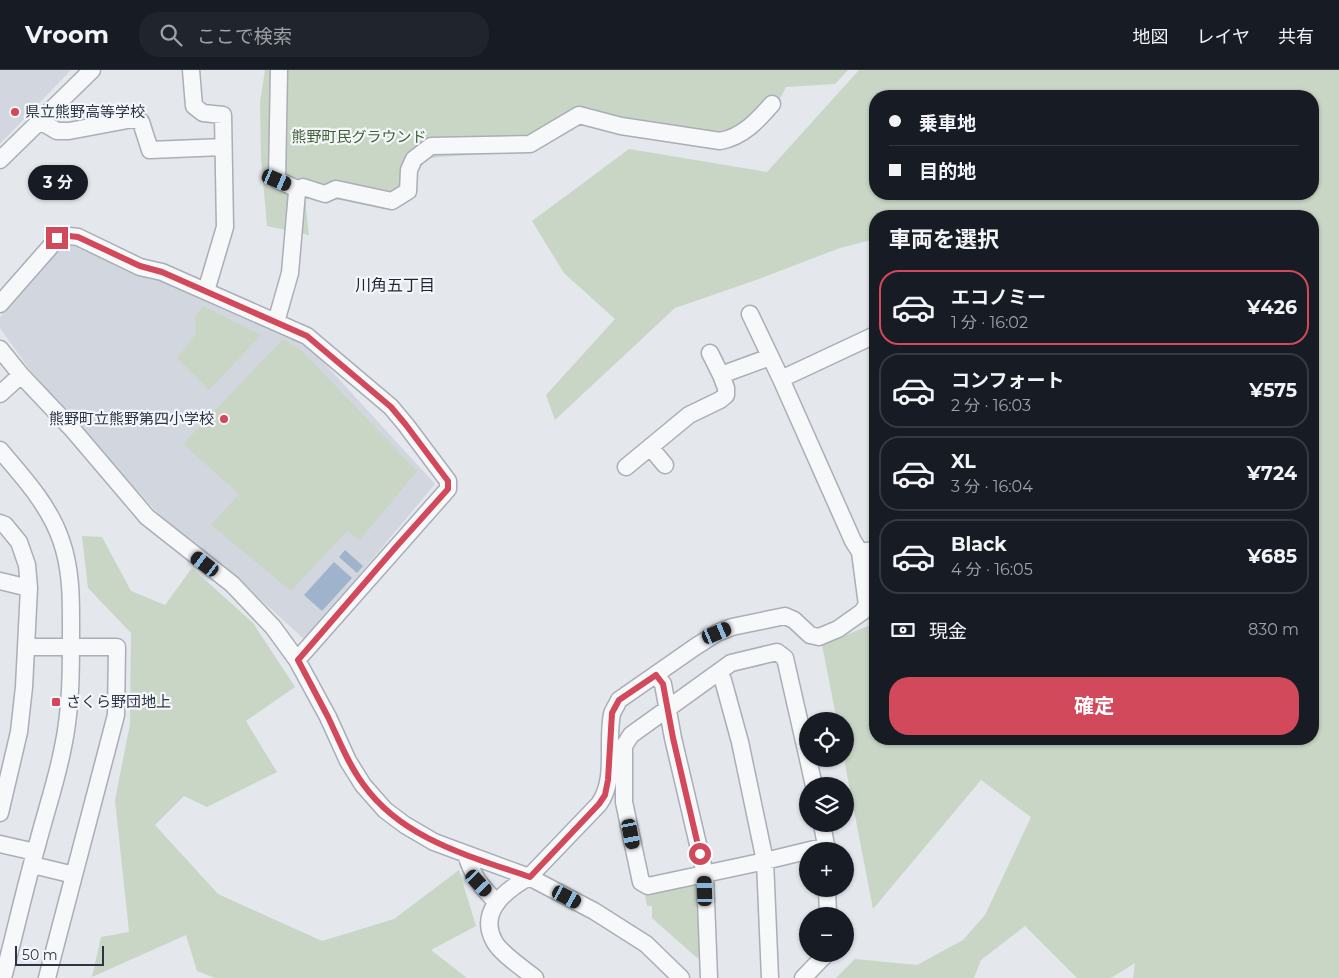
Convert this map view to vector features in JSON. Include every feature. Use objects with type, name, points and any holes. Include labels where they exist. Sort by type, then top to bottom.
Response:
[{"type":"street","points":[[0,160],[92,70]]},
{"type":"street","points":[[191,70],[194,106],[203,113],[223,115],[224,227],[206,291]]},
{"type":"street","points":[[279,70],[277,180],[300,190]]},
{"type":"street","points":[[276,322],[290,273],[297,192],[303,187],[325,194],[336,189],[392,201],[408,191],[409,170],[414,159],[431,146],[530,144],[579,115],[621,126],[720,141],[730,139],[755,123],[772,104]]},
{"type":"street","points":[[40,121],[56,131],[69,131],[133,119],[141,122],[150,150],[224,147]]},
{"type":"street","points":[[0,304],[57,238],[78,237],[140,266],[162,272],[307,336],[391,407],[448,481],[448,489],[298,660]]},
{"type":"street","points":[[535,978],[507,956],[494,942],[490,928],[490,913],[497,903],[516,885],[530,877],[599,804],[605,795],[608,780],[612,713],[619,700],[717,633],[732,626],[786,616],[794,620],[810,635],[819,637],[838,629],[862,612],[867,605],[867,551],[853,541],[750,314]]},
{"type":"street","points":[[781,379],[869,338]]},
{"type":"street","points":[[0,348],[21,375],[73,430],[147,517],[232,584],[274,627],[298,660],[328,717],[348,761],[363,785],[385,810],[405,825],[434,842],[530,877],[594,911],[646,944],[681,978]]},
{"type":"street","points":[[626,467],[689,415],[720,400],[726,395],[726,388],[710,353]]},
{"type":"street","points":[[721,375],[770,357]]},
{"type":"street","points":[[0,394],[21,375]]},
{"type":"street","points":[[650,447],[665,466]]},
{"type":"street","points":[[0,450],[33,489],[51,518],[61,538],[67,559],[72,591],[69,708],[63,747],[38,859],[3,978]]},
{"type":"street","points":[[0,523],[5,525],[19,542],[27,564],[29,588],[19,732],[6,763],[0,813]]},
{"type":"street","points":[[0,581],[29,588]]},
{"type":"street","points":[[26,647],[117,646],[116,714],[47,978]]},
{"type":"street","points":[[799,719],[785,658],[777,652],[731,663],[631,735],[624,746],[624,802],[641,882],[648,886],[799,854]]},
{"type":"street","points":[[717,673],[723,680],[740,742],[765,861],[770,978]]},
{"type":"street","points":[[656,675],[663,684],[673,738],[705,874],[709,978]]},
{"type":"street","points":[[0,844],[74,875]]},
{"type":"street","points":[[466,854],[469,865],[479,883],[497,903]]},
{"type":"street","points":[[803,978],[818,962]]},
{"type":"shaded area","name":"県立熊野高等学校","points":[[0,70],[71,70],[0,144]]},
{"type":"shaded area","name":"熊野町立熊野第四小学校","points":[[62,242],[74,243],[159,276],[305,342],[435,484],[305,640],[237,578],[168,524],[30,370],[0,328],[0,317]]},
{"type":"green space","name":"熊野町民グラウンド","points":[[265,70],[848,70],[835,84],[786,87],[771,116],[757,132],[719,149],[629,135],[578,123],[529,153],[503,153],[426,159],[418,171],[410,199],[388,210],[340,200],[305,199],[309,235],[267,226],[261,157],[260,102]]},
{"type":"green space","points":[[859,70],[1339,70],[1339,978],[1133,978],[1135,963],[1111,978],[1077,978],[1025,926],[981,960],[974,978],[836,978],[855,959],[917,965],[963,940],[985,915],[1031,817],[981,780],[873,909],[854,811],[854,777],[847,777],[846,767],[854,767],[854,712],[835,712],[822,645],[869,625],[869,745],[1319,745],[1319,210],[869,210],[869,241],[840,248],[675,308],[555,420],[546,395],[615,319],[564,273],[532,221],[629,149],[767,172]]},
{"type":"green space","points":[[203,306],[261,335],[209,390],[177,358],[196,334],[195,317]]},
{"type":"green space","points":[[283,339],[301,350],[417,471],[360,540],[347,531],[291,591],[211,525],[239,494],[183,444]]},
{"type":"green space","points":[[82,536],[102,537],[131,591],[165,605],[192,568],[253,623],[295,687],[246,721],[277,772],[207,807],[184,796],[155,825],[218,894],[322,941],[394,919],[459,870],[476,926],[431,950],[467,978],[215,978],[197,971],[186,935],[92,977],[101,937],[129,932],[115,800],[130,724],[131,633],[88,588]]},
{"type":"green space","points":[[692,882],[700,886],[701,956],[697,958],[652,918],[652,906],[647,906],[645,894]]},
{"type":"water","points":[[345,550],[363,566],[357,573],[339,557]]},
{"type":"water","points":[[334,562],[352,578],[322,611],[304,595]]},
{"type":"place","name":"県立熊野高等学校","points":[[15,112]]},
{"type":"place","name":"熊野町立熊野第四小学校","points":[[224,419]]},
{"type":"place","name":"さくら野団地上","points":[[56,702]]},
{"type":"district","name":"川角五丁目","points":[[395,285]]},
{"type":"route","points":[[57,238],[78,237],[140,266],[162,272],[307,336],[391,407],[448,481],[448,489],[298,660],[328,717],[348,761],[363,785],[385,810],[405,825],[434,842],[530,877],[599,804],[605,795],[608,780],[612,713],[619,700],[656,675],[663,684],[673,738],[700,854]]}]
